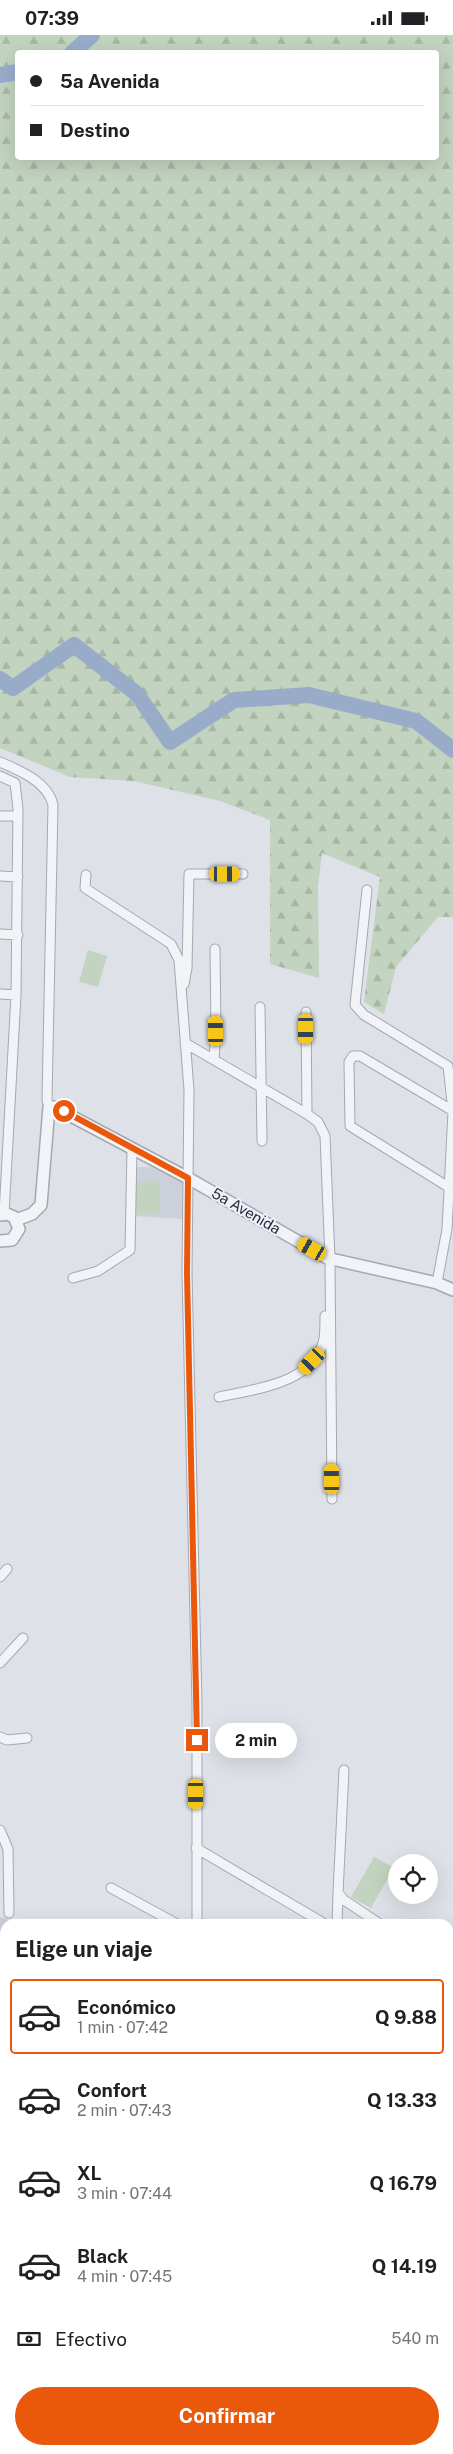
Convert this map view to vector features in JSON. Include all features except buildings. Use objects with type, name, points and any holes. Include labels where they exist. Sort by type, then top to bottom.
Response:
[{"type":"street","points":[[0,762],[19,771],[44,788],[53,805],[47,1099],[49,1107],[49,1167],[46,1199],[42,1214],[17,1222]]},
{"type":"street","points":[[0,776],[16,783],[18,877],[16,995],[2,1215],[11,1215],[17,1222],[15,1237],[7,1242],[0,1241]]},
{"type":"street","points":[[0,816],[17,816]]},
{"type":"street","points":[[181,996],[187,968],[189,874],[243,874]]},
{"type":"street","points":[[86,875],[85,888],[171,944],[179,960],[188,1090],[187,1283],[197,1704],[197,1919]]},
{"type":"street","points":[[0,876],[18,877]]},
{"type":"street","points":[[367,890],[355,1005],[364,1015],[443,1062],[452,1071],[453,1111],[450,1188],[447,1229],[437,1283]]},
{"type":"street","points":[[0,934],[18,935]]},
{"type":"street","points":[[214,1061],[216,1031],[215,949]]},
{"type":"street","points":[[0,994],[16,995]]},
{"type":"street","points":[[260,1007],[262,1141]]},
{"type":"street","points":[[306,1012],[307,1114]]},
{"type":"street","points":[[185,1043],[307,1114],[318,1122],[325,1136],[329,1258],[332,1499]]},
{"type":"street","points":[[450,1188],[350,1126],[349,1062],[353,1056],[360,1056],[453,1111]]},
{"type":"street","name":"5a Avenida","points":[[49,1107],[54,1107],[188,1178],[329,1258],[437,1283],[453,1290]]},
{"type":"street","points":[[73,1278],[98,1271],[130,1250],[132,1148]]},
{"type":"street","points":[[218,1397],[281,1382],[303,1370],[312,1361],[321,1349],[324,1338],[329,1258]]},
{"type":"street","points":[[0,1577],[7,1569]]},
{"type":"street","points":[[0,1663],[23,1638]]},
{"type":"street","points":[[0,1737],[7,1741],[27,1738]]},
{"type":"street","points":[[337,1919],[344,1770]]},
{"type":"street","points":[[0,1831],[8,1849],[8,1913]]},
{"type":"street","points":[[196,1849],[316,1919]]},
{"type":"street","points":[[111,1888],[168,1919]]},
{"type":"street","points":[[338,1893],[344,1900],[372,1919]]},
{"type":"shaded area","points":[[136,1167],[150,1167],[184,1178],[185,1219],[134,1216]]},
{"type":"green space","points":[[0,35],[453,35],[453,917],[438,917],[396,967],[384,1014],[364,1002],[380,877],[322,853],[318,886],[319,978],[270,964],[270,820],[220,801],[134,781],[70,777],[0,748]]},
{"type":"green space","points":[[88,950],[107,956],[98,987],[79,982]]},
{"type":"green space","points":[[160,1181],[160,1213],[135,1213],[135,1182]]},
{"type":"green space","points":[[374,1857],[388,1865],[388,1878],[371,1908],[351,1897]]},
{"type":"waterway","points":[[75,50],[92,35]]},
{"type":"waterway","points":[[0,75],[15,72]]},
{"type":"waterway","points":[[0,679],[13,688],[74,645],[137,694],[170,742],[234,700],[309,695],[416,721],[453,750]]},
{"type":"route","points":[[64,1111],[188,1178],[187,1273],[197,1740]]}]
